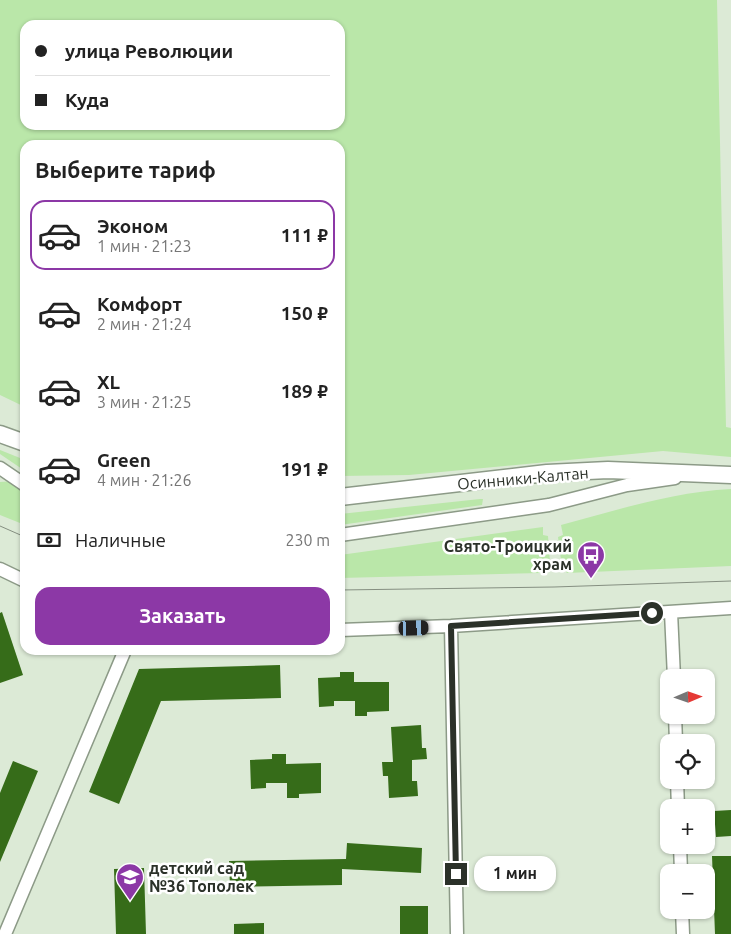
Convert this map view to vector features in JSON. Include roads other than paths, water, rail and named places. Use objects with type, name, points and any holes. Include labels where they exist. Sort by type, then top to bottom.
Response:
[{"type":"main road","points":[[0,434],[20,441]]},
{"type":"main road","name":"Осинники-Калтан","points":[[345,496],[547,473],[608,470],[731,475]]},
{"type":"street","points":[[0,468],[20,482]]},
{"type":"street","points":[[345,534],[549,505],[627,485],[708,474]]},
{"type":"street","points":[[0,570],[20,578]]},
{"type":"street","points":[[345,630],[451,626],[731,608]]},
{"type":"street","points":[[671,612],[674,669]]},
{"type":"street","points":[[451,626],[457,934]]},
{"type":"street","points":[[5,934],[123,655]]},
{"type":"street","points":[[682,919],[683,934]]},
{"type":"tram line","points":[[0,526],[20,535]]},
{"type":"tram line","points":[[345,590],[554,587],[731,581]]},
{"type":"place","name":"Свято-Троицкий храм","points":[[591,579]]},
{"type":"place","name":"детский сад №36 Тополек","points":[[130,901]]}]
